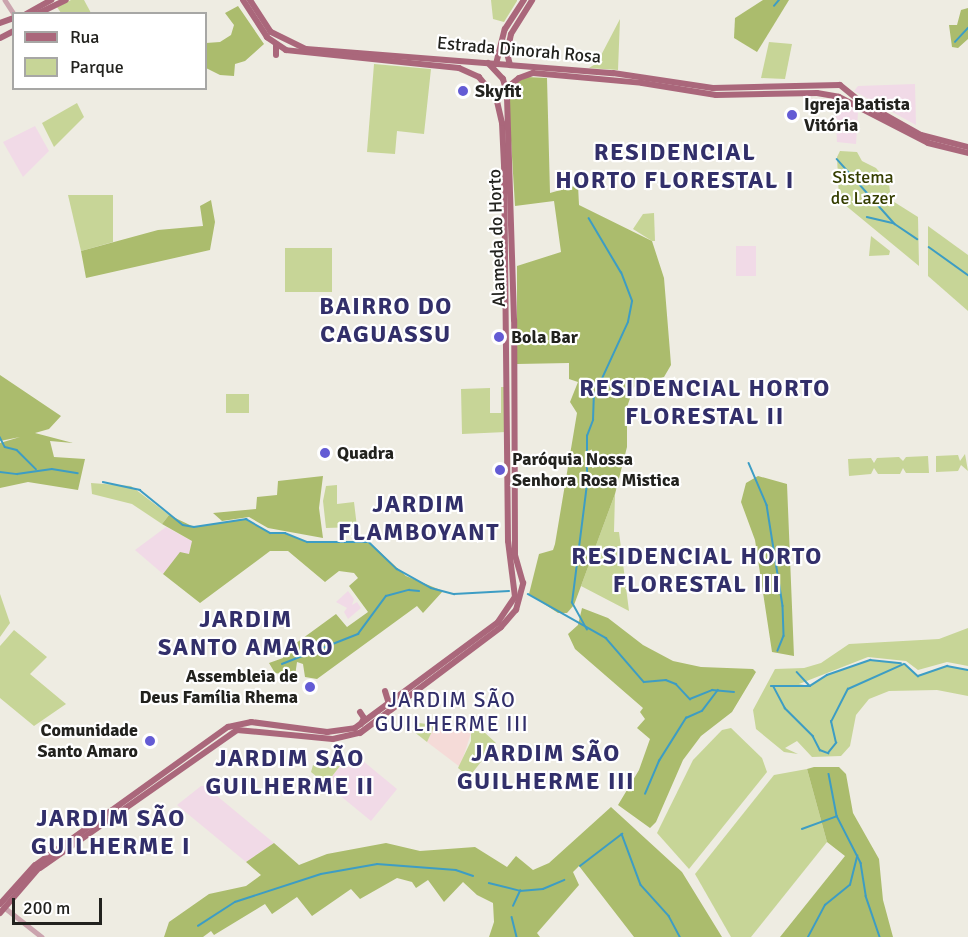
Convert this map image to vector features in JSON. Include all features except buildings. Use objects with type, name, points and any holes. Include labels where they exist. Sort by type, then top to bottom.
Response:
[{"type":"main road","points":[[30,12],[51,0]]},
{"type":"main road","points":[[40,12],[66,0]]},
{"type":"main road","points":[[243,0],[258,26],[276,44],[283,45]]},
{"type":"main road","points":[[250,0],[271,32],[283,45]]},
{"type":"main road","points":[[496,64],[505,30],[527,2]]},
{"type":"main road","points":[[518,79],[520,70],[513,65],[507,53],[511,34],[527,2]]},
{"type":"main road","points":[[276,44],[276,55]]},
{"type":"main road","name":"Estrada Dinorah Rosa","points":[[283,45],[646,76],[711,88],[751,91]]},
{"type":"main road","name":"Estrada Dinorah Rosa","points":[[283,45],[305,55],[452,67],[479,77],[491,88]]},
{"type":"main road","points":[[479,77],[478,68],[485,63],[498,72],[506,88],[497,93],[491,88]]},
{"type":"main road","name":"Estrada Dinorah Rosa","points":[[506,88],[518,79],[533,73],[567,75],[704,94],[751,91]]},
{"type":"main road","points":[[751,91],[843,85],[891,121],[938,147],[968,153]]},
{"type":"main road","points":[[827,95],[828,86]]},
{"type":"main road","name":"Alameda do Horto","points":[[491,88],[502,123],[509,384],[508,541],[518,597]]},
{"type":"main road","name":"Alameda do Horto","points":[[506,88],[514,398],[515,546],[522,577],[518,597]]},
{"type":"main road","points":[[704,94],[711,88]]},
{"type":"main road","points":[[751,91],[839,97],[937,141],[968,147]]},
{"type":"main road","points":[[839,97],[850,92]]},
{"type":"main road","points":[[509,384],[513,388],[514,398]]},
{"type":"main road","points":[[38,866],[237,730],[343,738],[360,733],[388,704],[498,622],[518,597]]},
{"type":"main road","points":[[1,906],[38,866],[228,727],[251,722],[336,733],[375,718],[501,627],[518,597]]},
{"type":"main road","points":[[385,691],[388,704]]},
{"type":"main road","points":[[360,712],[364,718],[361,724]]},
{"type":"street","points":[[1,906],[42,937]]},
{"type":"shaded area","points":[[915,84],[916,125],[854,91],[858,86]]},
{"type":"shaded area","points":[[840,101],[858,112],[856,144],[837,142],[835,105]]},
{"type":"shaded area","points":[[35,126],[49,151],[23,177],[3,142]]},
{"type":"shaded area","points":[[736,246],[756,246],[756,276],[736,276]]},
{"type":"shaded area","points":[[166,527],[192,541],[189,554],[163,574],[135,550]]},
{"type":"shaded area","points":[[348,591],[354,599],[352,605],[357,602],[361,608],[348,619],[344,612],[347,608],[336,602]]},
{"type":"shaded area","points":[[435,725],[471,733],[460,767],[427,742]]},
{"type":"shaded area","points":[[363,761],[397,789],[371,821],[326,784],[340,766]]},
{"type":"shaded area","points":[[201,786],[205,786],[274,843],[246,862],[177,805]]},
{"type":"green space","points":[[71,0],[84,0],[90,12],[60,12],[57,7]]},
{"type":"green space","points":[[491,0],[517,1],[504,22],[493,19]]},
{"type":"green space","points":[[763,0],[789,0],[757,52],[734,38],[735,18]]},
{"type":"green space","points":[[238,6],[264,44],[245,61],[235,64],[234,76],[220,75],[207,68],[207,43],[220,42],[231,35],[234,25],[225,13]]},
{"type":"green space","points":[[968,8],[968,39],[958,48],[952,47],[949,25],[957,25],[961,10]]},
{"type":"green space","points":[[620,19],[618,70],[589,68],[597,63]]},
{"type":"green space","points":[[769,42],[792,44],[785,79],[761,78]]},
{"type":"green space","points":[[374,64],[431,69],[424,134],[397,131],[395,154],[367,152]]},
{"type":"green space","points":[[527,77],[547,78],[550,193],[578,185],[579,205],[652,241],[664,278],[671,365],[664,377],[634,387],[627,407],[627,447],[615,494],[574,605],[567,613],[558,613],[529,594],[539,554],[553,550],[555,544],[577,413],[570,402],[578,382],[569,379],[569,363],[517,364],[517,266],[561,252],[554,201],[515,206],[508,91],[512,85]]},
{"type":"green space","points":[[77,103],[84,117],[54,147],[42,123]]},
{"type":"green space","name":"Sistema de Lazer","points":[[840,151],[857,152],[862,161],[876,168],[889,184],[891,200],[918,217],[919,266],[839,200],[837,157]]},
{"type":"green space","points":[[68,195],[113,195],[113,242],[81,251]]},
{"type":"green space","points":[[211,200],[215,222],[210,250],[86,278],[81,251],[158,230],[203,226],[200,206]]},
{"type":"green space","points":[[654,213],[655,241],[652,241],[633,229],[643,214]]},
{"type":"green space","name":"Sistema de Lazer","points":[[928,226],[968,255],[968,311],[928,276]]},
{"type":"green space","name":"Sistema de Lazer","points":[[871,236],[890,251],[889,255],[869,256]]},
{"type":"green space","points":[[285,248],[332,248],[332,292],[285,292]]},
{"type":"green space","points":[[0,375],[61,416],[49,429],[35,433],[73,443],[50,441],[54,457],[85,459],[78,490],[28,482],[0,488],[0,443],[20,437],[0,441]]},
{"type":"green space","points":[[501,387],[504,387],[506,432],[462,434],[461,389],[490,388],[490,413],[501,413]]},
{"type":"green space","points":[[226,394],[249,394],[249,413],[226,413]]},
{"type":"green space","points":[[965,454],[968,471],[961,465],[958,471],[936,472],[936,456],[958,455],[960,461]]},
{"type":"green space","points":[[928,456],[929,473],[906,473],[903,468],[900,474],[878,474],[874,468],[871,474],[849,476],[848,459],[871,458],[874,463],[877,458],[899,457],[903,461],[906,457]]},
{"type":"green space","points":[[323,476],[319,508],[323,538],[268,528],[249,517],[222,521],[213,513],[256,509],[257,497],[277,495],[278,481]]},
{"type":"green space","points":[[758,476],[787,484],[794,656],[772,652],[755,540],[741,502],[746,483]]},
{"type":"green space","points":[[91,483],[131,486],[169,515],[162,524],[132,504],[92,494]]},
{"type":"green space","points":[[337,485],[337,504],[354,502],[357,527],[326,528],[323,501],[326,486]]},
{"type":"green space","points":[[615,494],[614,532],[619,532],[629,611],[581,586]]},
{"type":"green space","points":[[169,515],[194,527],[246,519],[270,533],[285,533],[307,542],[369,542],[406,576],[443,591],[423,613],[417,606],[317,679],[305,677],[303,664],[297,662],[295,676],[275,673],[269,663],[283,658],[288,649],[336,614],[347,627],[368,612],[349,586],[358,578],[354,573],[339,571],[325,582],[288,551],[270,551],[200,603],[163,574],[180,552],[189,554],[192,541],[162,524]]},
{"type":"green space","points":[[0,594],[10,623],[0,637]]},
{"type":"green space","points":[[582,608],[608,618],[643,645],[673,661],[701,667],[753,669],[756,672],[732,712],[701,736],[683,760],[656,822],[650,828],[618,805],[639,770],[650,739],[637,728],[645,719],[640,712],[643,708],[575,649],[568,634],[578,625]]},
{"type":"green space","points":[[968,628],[968,666],[947,662],[918,670],[906,661],[868,657],[799,684],[810,686],[827,675],[870,660],[904,664],[918,676],[947,666],[968,670],[968,696],[937,690],[889,691],[869,699],[856,715],[850,746],[841,756],[812,757],[797,741],[785,748],[798,754],[784,752],[756,729],[753,710],[775,669],[804,668],[821,663],[849,644],[939,639]]},
{"type":"green space","points":[[14,630],[47,657],[30,674],[66,704],[34,726],[0,698],[0,646]]},
{"type":"green space","points":[[419,723],[435,725],[427,742],[413,731]]},
{"type":"green space","points":[[731,728],[762,758],[767,772],[689,869],[657,833],[693,760],[722,730]]},
{"type":"green space","points":[[467,730],[484,732],[496,743],[469,777],[458,768],[471,741],[471,733]]},
{"type":"green space","points":[[313,765],[340,766],[326,784],[311,772]]},
{"type":"green space","points":[[839,767],[846,774],[853,813],[879,859],[883,900],[893,937],[780,937],[845,856],[827,842],[807,769]]},
{"type":"green space","points":[[807,769],[827,842],[751,937],[731,937],[695,874],[774,775]]},
{"type":"green space","points":[[611,807],[682,872],[722,937],[634,937],[579,866],[573,872],[579,885],[537,933],[540,937],[489,937],[494,922],[493,903],[477,895],[463,882],[444,902],[428,880],[416,888],[412,882],[397,878],[360,899],[351,889],[312,916],[297,897],[272,914],[265,904],[214,935],[211,931],[203,937],[164,937],[169,922],[209,894],[246,886],[261,875],[246,862],[274,843],[299,865],[327,854],[386,843],[420,851],[475,847],[507,867],[516,856],[533,870],[549,863]]},
{"type":"waterway","points":[[774,6],[779,0]]},
{"type":"waterway","points":[[955,42],[968,28]]},
{"type":"waterway","points":[[837,159],[895,224],[917,239]]},
{"type":"waterway","points":[[867,217],[893,223]]},
{"type":"waterway","points":[[587,630],[572,603],[587,485],[587,436],[593,420],[594,396],[628,322],[632,301],[621,273],[589,219]]},
{"type":"waterway","points":[[929,247],[968,275]]},
{"type":"waterway","points":[[0,437],[5,447],[17,450],[36,469]]},
{"type":"waterway","points":[[749,463],[767,505],[783,606],[784,636],[778,651]]},
{"type":"waterway","points":[[0,472],[17,474],[52,469],[78,473]]},
{"type":"waterway","points":[[103,482],[140,490],[183,525],[194,527],[246,519],[270,533],[285,533],[307,542],[369,542],[397,569],[431,588],[454,594],[509,591]]},
{"type":"waterway","points":[[282,664],[358,634],[386,596],[409,590],[419,591]]},
{"type":"waterway","points":[[528,594],[606,638],[644,682],[666,680],[676,684],[690,699],[712,690],[734,692]]},
{"type":"waterway","points":[[771,686],[810,686],[827,675],[870,660],[901,663]]},
{"type":"waterway","points":[[774,687],[785,708],[813,736],[820,750],[828,753],[836,743],[831,722],[848,689],[904,664]]},
{"type":"waterway","points":[[905,664],[918,676],[947,666],[968,670]]},
{"type":"waterway","points":[[797,672],[809,685]]},
{"type":"waterway","points":[[645,794],[659,761],[686,718],[702,711],[718,690]]},
{"type":"waterway","points":[[829,774],[837,816],[861,863],[866,896],[880,937]]},
{"type":"waterway","points":[[802,829],[837,816]]},
{"type":"waterway","points":[[580,866],[622,834],[641,885],[669,916],[680,937]]},
{"type":"waterway","points":[[808,937],[825,905],[850,885],[857,856]]},
{"type":"waterway","points":[[198,926],[235,902],[321,874],[377,864],[456,870],[473,876]]},
{"type":"waterway","points":[[489,883],[520,891],[543,889],[564,880]]},
{"type":"waterway","points":[[513,906],[520,891]]},
{"type":"waterway","points":[[512,917],[517,937]]},
{"type":"place","name":"Skyfit","points":[[463,91]]},
{"type":"place","name":"Igreja Batista Vitória","points":[[792,115]]},
{"type":"place","name":"Bola Bar","points":[[499,337]]},
{"type":"place","name":"Quadra","points":[[325,453]]},
{"type":"place","name":"Paróquia Nossa Senhora Rosa Mistica","points":[[500,470]]},
{"type":"place","name":"Assembleia de Deus Família Rhema","points":[[310,687]]},
{"type":"place","name":"Comunidade Santo Amaro","points":[[150,741]]},
{"type":"district","name":"RESIDENCIAL HORTO FLORESTAL I","points":[[675,167]]},
{"type":"district","name":"BAIRRO DO CAGUASSU","points":[[386,321]]},
{"type":"district","name":"RESIDENCIAL HORTO FLORESTAL II","points":[[705,403]]},
{"type":"district","name":"JARDIM FLAMBOYANT","points":[[419,519]]},
{"type":"district","name":"RESIDENCIAL HORTO FLORESTAL III","points":[[697,571]]},
{"type":"district","name":"JARDIM SANTO AMARO","points":[[246,634]]},
{"type":"district","name":"JARDIM SÃO GUILHERME III","points":[[452,712]]},
{"type":"district","name":"JARDIM SÃO GUILHERME III","points":[[546,768]]},
{"type":"district","name":"JARDIM SÃO GUILHERME II","points":[[290,773]]},
{"type":"district","name":"JARDIM SÃO GUILHERME I","points":[[111,833]]}]
